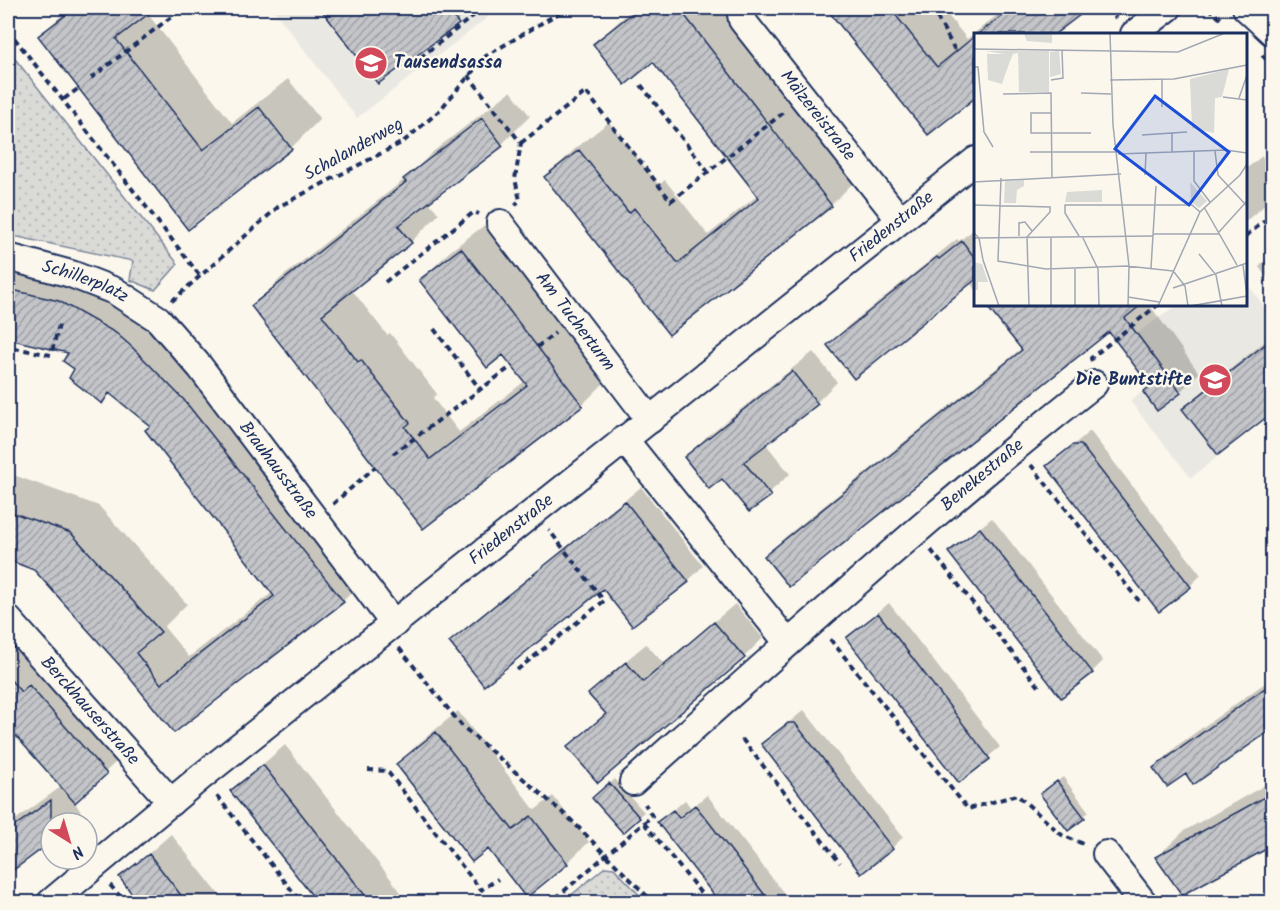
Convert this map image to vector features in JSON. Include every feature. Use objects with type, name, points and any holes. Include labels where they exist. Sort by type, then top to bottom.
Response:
[{"type":"street","name":"Mälzereistraße","points":[[740,8],[742,20],[900,220]]},
{"type":"street","points":[[1135,33],[1168,8]]},
{"type":"street","points":[[1246,8],[1272,32]]},
{"type":"street","name":"Friedenstraße","points":[[51,903],[202,777],[974,161]]},
{"type":"street","name":"Am Tucherturm","points":[[500,224],[650,420]]},
{"type":"street","name":"Schillerplatz","points":[[8,257],[71,274],[115,291],[158,319]]},
{"type":"street","name":"Brauhausstraße","points":[[158,319],[200,367],[314,520],[390,628]]},
{"type":"street","name":"Benekestraße","points":[[633,782],[788,643],[1016,445],[1094,384]]},
{"type":"street","points":[[624,439],[788,643]]},
{"type":"street","name":"Berckhauserstraße","points":[[8,620],[171,802]]},
{"type":"street","points":[[1106,854],[1143,903]]},
{"type":"path","points":[[91,78],[183,8]]},
{"type":"path","points":[[412,63],[473,16],[477,8]]},
{"type":"path","name":"Schalanderweg","points":[[158,319],[172,300],[201,277],[234,243],[278,207],[403,142],[438,112],[486,56],[567,8]]},
{"type":"path","points":[[932,8],[956,52]]},
{"type":"path","points":[[8,30],[201,277]]},
{"type":"path","points":[[468,75],[520,143]]},
{"type":"path","points":[[640,85],[708,172]]},
{"type":"path","points":[[64,99],[79,88]]},
{"type":"path","points":[[385,282],[474,212],[500,224],[520,200],[515,179],[520,143],[586,92],[671,201],[803,98]]},
{"type":"path","points":[[1247,234],[1272,215]]},
{"type":"path","points":[[1094,384],[1091,358],[1156,306]]},
{"type":"path","points":[[14,348],[51,355],[60,321]]},
{"type":"path","points":[[434,329],[480,389]]},
{"type":"path","points":[[393,454],[512,366]]},
{"type":"path","points":[[1016,445],[1139,601]]},
{"type":"path","points":[[314,520],[375,467]]},
{"type":"path","points":[[517,670],[604,601],[534,511]]},
{"type":"path","points":[[917,532],[1040,688]]},
{"type":"path","points":[[815,620],[968,809],[1017,795],[1062,835],[1106,854]]},
{"type":"path","points":[[390,628],[462,726],[608,855],[653,903]]},
{"type":"path","points":[[742,739],[840,863]]},
{"type":"path","points":[[368,770],[387,771],[481,890],[498,879]]},
{"type":"path","points":[[202,777],[301,903]]},
{"type":"path","points":[[546,903],[557,897],[652,816],[633,782]]},
{"type":"path","points":[[644,823],[708,903]]},
{"type":"path","points":[[557,897],[561,903]]},
{"type":"shaded area","name":"Tausendsassa","points":[[272,8],[500,8],[357,118]]},
{"type":"shaded area","points":[[8,50],[178,264],[155,290],[130,280],[133,261],[8,235]]},
{"type":"shaded area","name":"Die Buntstifte","points":[[1247,283],[1272,317],[1272,413],[1191,478],[1130,401],[1167,374],[1137,333],[1176,306],[1247,306]]},
{"type":"shaded area","points":[[605,867],[614,868],[646,902],[563,902]]},
{"type":"building","points":[[75,8],[156,8],[116,39],[203,150],[259,107],[292,149],[188,230],[38,36]]},
{"type":"building","points":[[320,8],[446,8],[459,24],[378,84]]},
{"type":"building","points":[[639,8],[679,8],[832,206],[669,335],[544,177],[579,150],[629,213],[634,208],[678,263],[759,198],[653,62],[625,85],[593,44]]},
{"type":"building","points":[[826,8],[890,8],[937,67],[974,37],[974,99],[928,135]]},
{"type":"building","points":[[1012,8],[1089,8],[1056,33],[979,33]]},
{"type":"building","points":[[482,118],[503,146],[398,226],[412,243],[322,315],[358,362],[361,360],[410,423],[405,427],[430,459],[527,385],[503,355],[487,368],[419,280],[461,248],[583,406],[423,529],[251,306],[406,182],[403,179]]},
{"type":"building","points":[[962,241],[974,257],[974,281],[854,379],[827,345],[937,257],[939,259]]},
{"type":"building","points":[[8,289],[59,301],[116,333],[132,347],[184,400],[344,602],[174,733],[121,667],[34,570],[8,560],[8,511],[71,533],[161,632],[136,653],[161,684],[274,596],[145,430],[150,426],[109,393],[102,404],[69,378],[74,369],[63,361],[68,353],[8,339]]},
{"type":"building","points":[[987,306],[1140,306],[1125,318],[1181,393],[1157,411],[1143,392],[1150,386],[1109,332],[789,587],[764,556],[1022,350]]},
{"type":"building","points":[[1272,339],[1272,413],[1218,455],[1182,409]]},
{"type":"building","points":[[792,371],[818,404],[744,462],[771,496],[749,512],[722,479],[709,489],[684,457]]},
{"type":"building","points":[[1073,445],[1081,445],[1191,587],[1159,612],[1046,466]]},
{"type":"building","points":[[625,501],[689,582],[632,626],[603,589],[484,686],[449,642]]},
{"type":"building","points":[[980,528],[1093,673],[1061,698],[948,552]]},
{"type":"building","points":[[878,613],[990,759],[959,783],[846,638]]},
{"type":"building","points":[[714,622],[745,658],[598,783],[567,747],[606,714],[588,694],[626,662],[643,682]]},
{"type":"building","points":[[8,677],[21,692],[29,685],[107,774],[75,803],[8,727]]},
{"type":"building","points":[[1272,683],[1272,729],[1193,785],[1186,774],[1167,787],[1153,768]]},
{"type":"building","points":[[788,723],[795,723],[893,849],[861,874],[761,744]]},
{"type":"building","points":[[436,732],[513,830],[531,816],[568,864],[526,898],[488,849],[472,862],[396,764]]},
{"type":"building","points":[[263,765],[371,903],[318,903],[230,791]]},
{"type":"building","points":[[1057,781],[1085,818],[1068,831],[1040,794]]},
{"type":"building","points":[[609,783],[640,818],[623,833],[592,798]]},
{"type":"building","points":[[1272,793],[1272,846],[1182,895],[1155,857]]},
{"type":"building","points":[[51,800],[51,811],[39,811],[39,851],[8,874],[8,831]]},
{"type":"building","points":[[695,805],[771,903],[720,903],[657,822],[673,810],[679,818]]},
{"type":"building","points":[[149,854],[187,903],[139,903],[119,877]]},
{"type":"place","name":"Tausendsassa","points":[[371,63]]},
{"type":"place","name":"Die Buntstifte","points":[[1215,380]]}]
